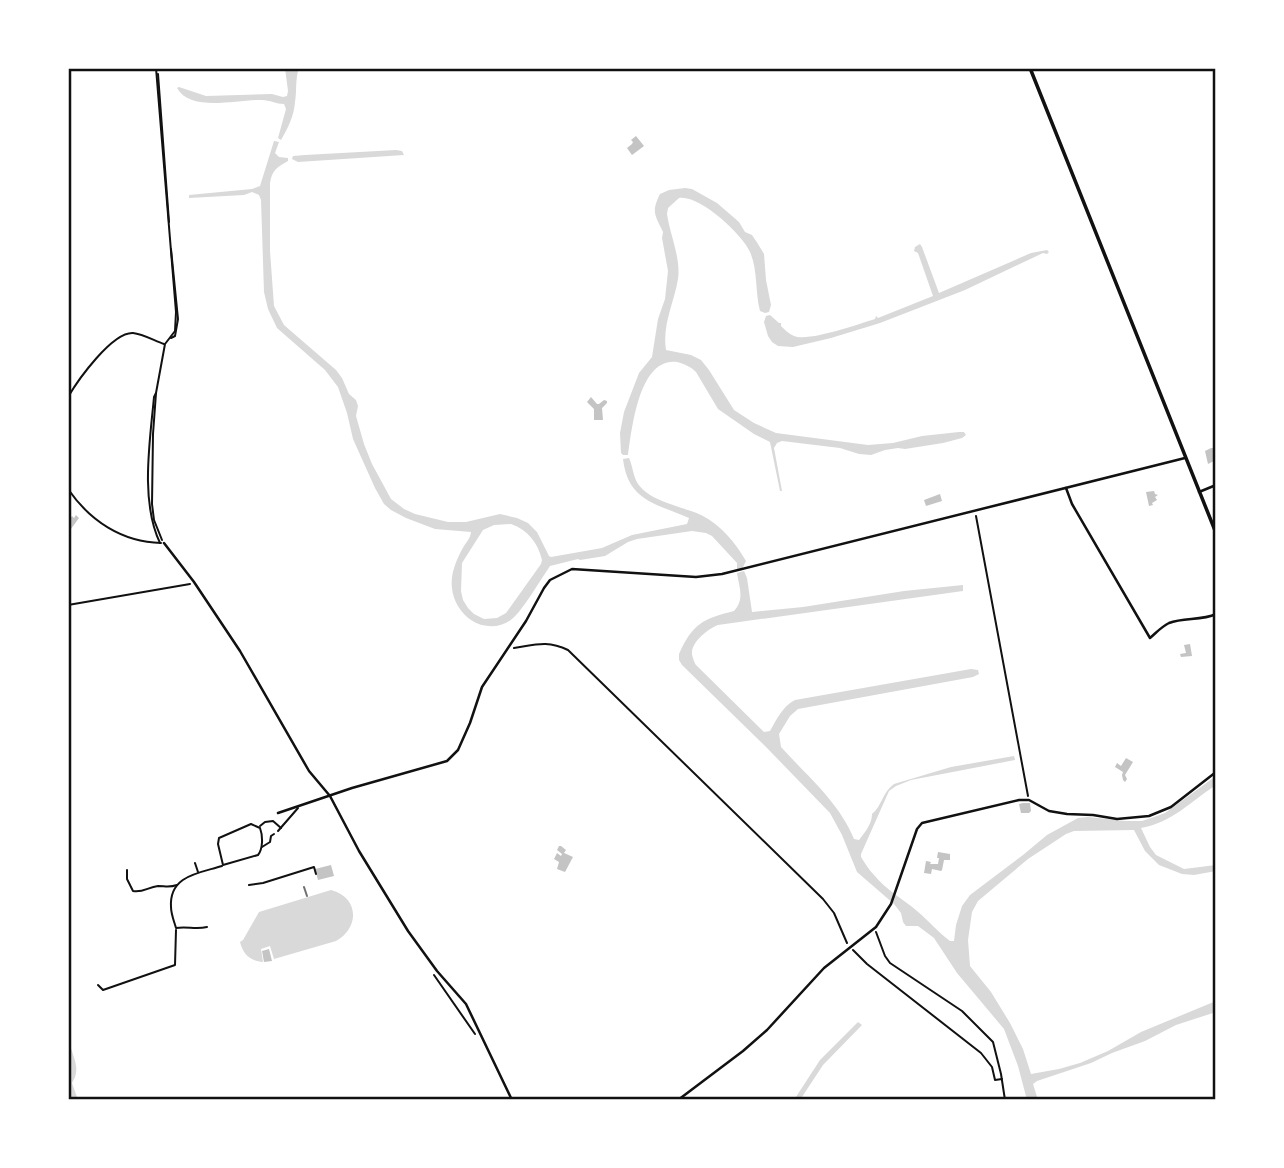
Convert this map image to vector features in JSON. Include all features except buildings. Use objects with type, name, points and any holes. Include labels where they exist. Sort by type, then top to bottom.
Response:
[{"type":"street","points":[[1030,68],[1216,533]]},
{"type":"street","points":[[278,813],[352,788],[447,761],[458,750],[482,687],[526,621],[544,588],[550,580],[572,569],[696,577],[733,572],[1185,458]]},
{"type":"street","points":[[1199,492],[1216,485]]},
{"type":"street","points":[[1066,488],[1072,504],[1150,638],[1172,622],[1216,614]]},
{"type":"street","points":[[164,543],[240,651],[309,771],[330,796],[359,851],[408,931],[437,971],[466,1004],[512,1100]]},
{"type":"street","points":[[678,1100],[743,1051],[767,1030],[824,968],[876,927],[891,904],[917,830],[922,823],[1019,800],[1029,800],[1049,811],[1066,814],[1116,819],[1149,816],[1171,807],[1216,772]]},
{"type":"street","points":[[259,827],[262,823],[274,821],[279,830],[299,806]]},
{"type":"street","points":[[223,865],[219,838],[251,824],[259,827]]},
{"type":"street","points":[[127,870],[127,879],[133,891],[160,886],[167,888],[184,878],[258,855],[261,852],[262,837],[259,827]]},
{"type":"street","points":[[261,848],[270,842],[274,834]]},
{"type":"street","points":[[195,863],[198,873]]},
{"type":"street","points":[[249,885],[277,880],[314,867],[316,874]]},
{"type":"street","points":[[98,985],[103,990],[175,965],[176,929],[171,905],[177,884]]},
{"type":"street","points":[[176,929],[187,926],[198,929],[207,927]]},
{"type":"path","points":[[68,489],[95,520],[111,530],[146,542],[164,543],[154,520],[151,489],[156,393],[165,344],[175,331],[176,312],[157,68]]},
{"type":"path","points":[[68,397],[78,380],[112,343],[124,335],[134,333],[165,344]]},
{"type":"path","points":[[975,511],[1029,800]]},
{"type":"path","points":[[68,605],[194,582]]},
{"type":"path","points":[[509,647],[557,645],[568,650],[823,899],[834,913],[845,941],[867,964],[981,1053],[992,1067],[995,1080],[1002,1079]]},
{"type":"path","points":[[877,934],[890,963],[962,1011],[993,1042],[1005,1100]]},
{"type":"shaded area","points":[[285,68],[299,68],[293,112],[281,140],[278,138],[286,109],[284,104],[262,100],[204,103],[184,96],[177,88],[206,96],[272,94],[283,97],[287,96],[288,91]]},
{"type":"shaded area","points":[[274,141],[279,142],[275,153],[279,157],[288,158],[288,161],[276,169],[270,183],[270,251],[274,306],[284,325],[336,370],[349,394],[356,400],[356,416],[364,444],[391,499],[415,514],[448,522],[466,522],[500,514],[517,518],[528,523],[537,532],[551,557],[602,548],[632,535],[687,524],[689,518],[654,504],[637,492],[626,473],[623,459],[629,458],[636,481],[644,490],[658,499],[701,515],[721,529],[746,561],[742,569],[737,570],[737,563],[706,533],[692,531],[637,539],[605,556],[550,566],[521,609],[507,622],[486,626],[467,617],[456,602],[452,583],[457,561],[471,532],[435,529],[406,518],[384,504],[353,439],[338,387],[325,370],[277,328],[264,292],[259,195],[252,192],[244,195],[189,198],[189,195],[260,186]],"holes":[[[511,524],[535,543],[541,564],[506,613],[497,618],[484,619],[474,614],[463,600],[462,563],[483,530],[494,525]]]},
{"type":"shaded area","points":[[402,151],[404,155],[298,162],[292,159],[293,156]]},
{"type":"shaded area","points":[[685,188],[717,203],[739,222],[745,232],[752,235],[764,254],[771,305],[769,312],[765,313],[760,311],[753,259],[746,244],[719,217],[698,203],[679,198],[668,208],[679,271],[667,323],[666,350],[701,360],[734,410],[776,433],[868,445],[959,432],[966,435],[943,443],[885,450],[871,455],[782,441],[774,448],[780,491],[770,442],[718,409],[696,372],[677,362],[664,363],[646,382],[635,412],[628,455],[623,455],[620,433],[624,412],[639,373],[652,357],[658,319],[665,299],[668,271],[663,232],[655,209],[660,194]]},
{"type":"shaded area","points":[[920,244],[939,293],[1031,253],[1047,250],[1049,252],[965,290],[880,323],[831,338],[793,347],[778,346],[768,336],[764,322],[766,316],[770,315],[792,335],[811,337],[875,319],[876,316],[878,318],[933,296],[918,253],[914,251]]},
{"type":"shaded area","points":[[744,571],[752,612],[963,585],[963,591],[718,625],[705,633],[692,649],[696,665],[764,732],[770,731],[783,710],[795,700],[971,669],[978,670],[979,674],[973,677],[798,709],[790,716],[779,734],[781,747],[840,813],[854,839],[859,840],[869,825],[872,814],[894,784],[951,767],[1014,756],[1015,760],[911,780],[896,786],[889,791],[861,854],[867,866],[889,890],[950,941],[954,941],[962,906],[970,895],[1047,835],[1078,818],[1142,821],[1154,817],[1165,813],[1216,776],[1216,785],[1181,811],[1163,821],[1141,828],[1156,855],[1184,869],[1216,865],[1216,871],[1182,874],[1159,865],[1145,851],[1134,830],[1074,831],[1028,859],[978,901],[972,912],[968,940],[970,966],[991,992],[1010,1023],[1023,1049],[1031,1074],[1080,1063],[1141,1032],[1216,1001],[1216,1012],[1176,1025],[1091,1063],[1037,1081],[1033,1084],[1038,1100],[1027,1100],[1004,1029],[957,973],[934,938],[918,926],[906,926],[894,904],[857,872],[830,813],[679,660],[679,654],[694,629],[707,620],[734,611],[740,593],[737,573]]},
{"type":"shaded area","points":[[331,890],[347,899],[353,913],[349,929],[336,941],[274,959],[270,946],[261,949],[263,962],[254,960],[245,953],[240,942],[259,912]]},
{"type":"shaded area","points":[[858,1022],[862,1025],[823,1065],[800,1100],[794,1100],[820,1060]]},
{"type":"shaded area","points":[[68,1044],[76,1064],[72,1083],[78,1100],[68,1100]]},
{"type":"railway","points":[[304,887],[307,896]]}]
